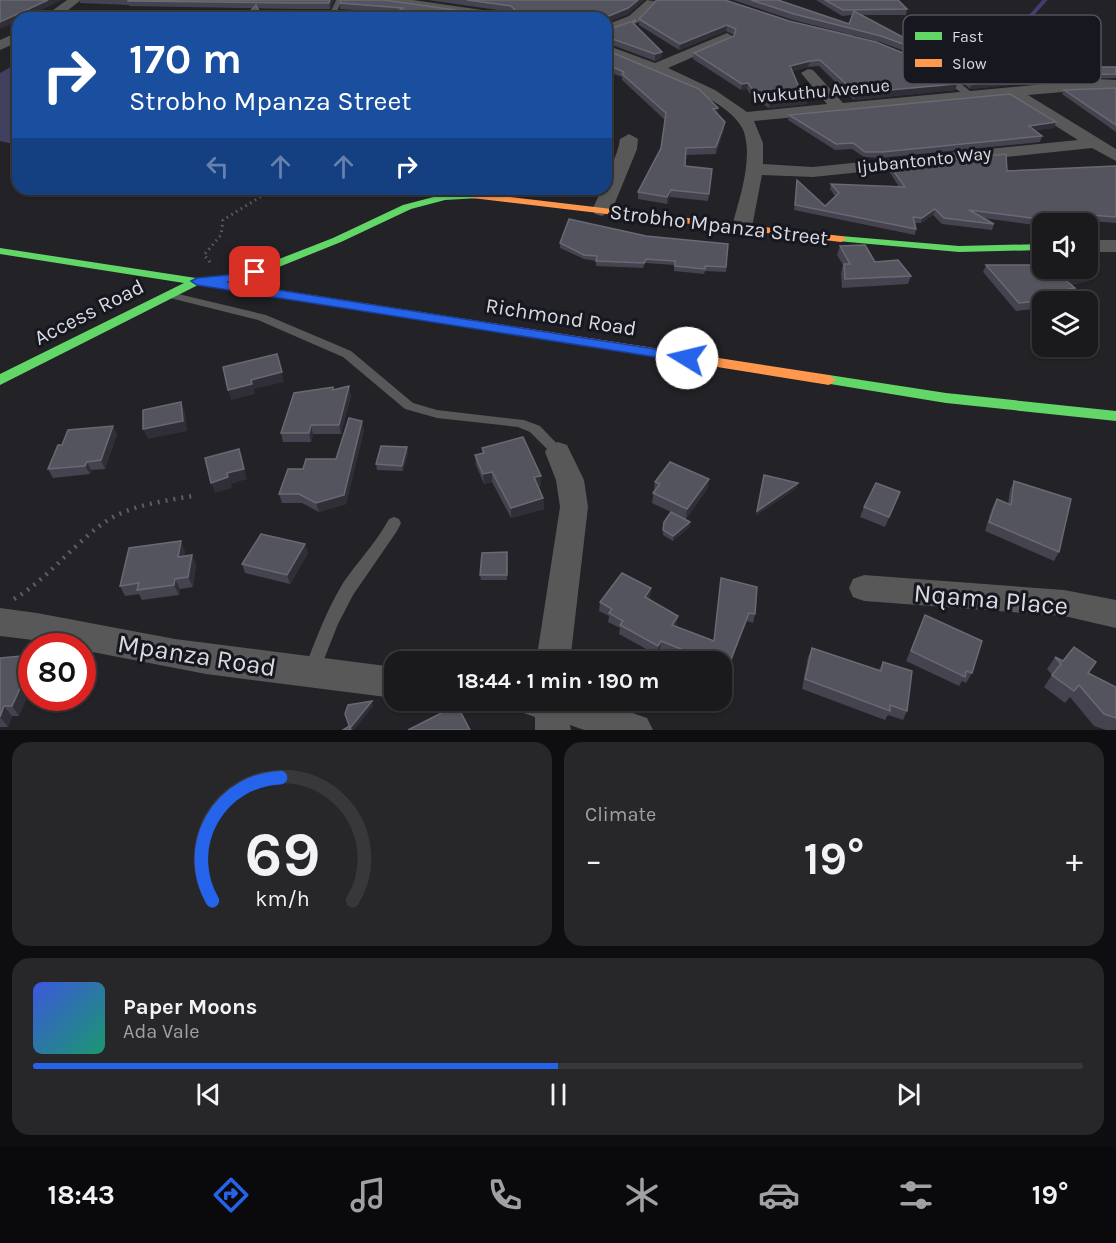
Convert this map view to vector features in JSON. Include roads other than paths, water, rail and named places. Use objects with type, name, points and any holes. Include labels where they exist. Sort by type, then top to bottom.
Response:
[{"type":"main road","name":"Strobho Mpanza Street","points":[[197,281],[240,278],[337,240],[407,207],[459,195]]},
{"type":"main road","name":"Strobho Mpanza Street","points":[[474,195],[898,246],[960,249],[1032,247]]},
{"type":"main road","name":"Richmond Road","points":[[0,251],[946,398],[1116,416]]},
{"type":"main road","name":"Access Road","points":[[0,380],[197,281]]},
{"type":"street","points":[[58,12],[75,0]]},
{"type":"street","points":[[386,0],[498,12]]},
{"type":"street","points":[[612,28],[634,19],[652,2]]},
{"type":"street","points":[[656,68],[727,37]]},
{"type":"street","points":[[612,51],[705,90],[745,117],[753,133],[753,170],[742,227]]},
{"type":"street","points":[[808,74],[839,108]]},
{"type":"street","name":"Ivukuthu Avenue","points":[[745,117],[1015,94],[1097,84],[1116,86]]},
{"type":"street","points":[[1015,94],[1116,156]]},
{"type":"street","points":[[612,187],[628,149],[629,139]]},
{"type":"street","name":"Ijubantonto Way","points":[[753,170],[813,172],[1095,143]]},
{"type":"street","points":[[602,210],[608,195]]},
{"type":"street","points":[[1098,246],[1116,246]]},
{"type":"street","points":[[554,651],[574,507],[570,480],[558,452]]},
{"type":"street","name":"Nqama Place","points":[[864,588],[1064,603],[1116,614]]},
{"type":"street","name":"Mpanza Road","points":[[4,612],[41,625],[140,648],[384,682]]},
{"type":"street","points":[[555,711],[635,730]]},
{"type":"lane","points":[[791,24],[857,39]]},
{"type":"lane","points":[[955,84],[972,97]]},
{"type":"lane","points":[[168,295],[262,317],[347,354],[409,406],[436,414],[519,423],[535,429],[558,452]]},
{"type":"lane","points":[[310,673],[340,602],[356,577],[386,542],[394,524]]},
{"type":"waterway","points":[[1032,15],[1045,0]]}]
